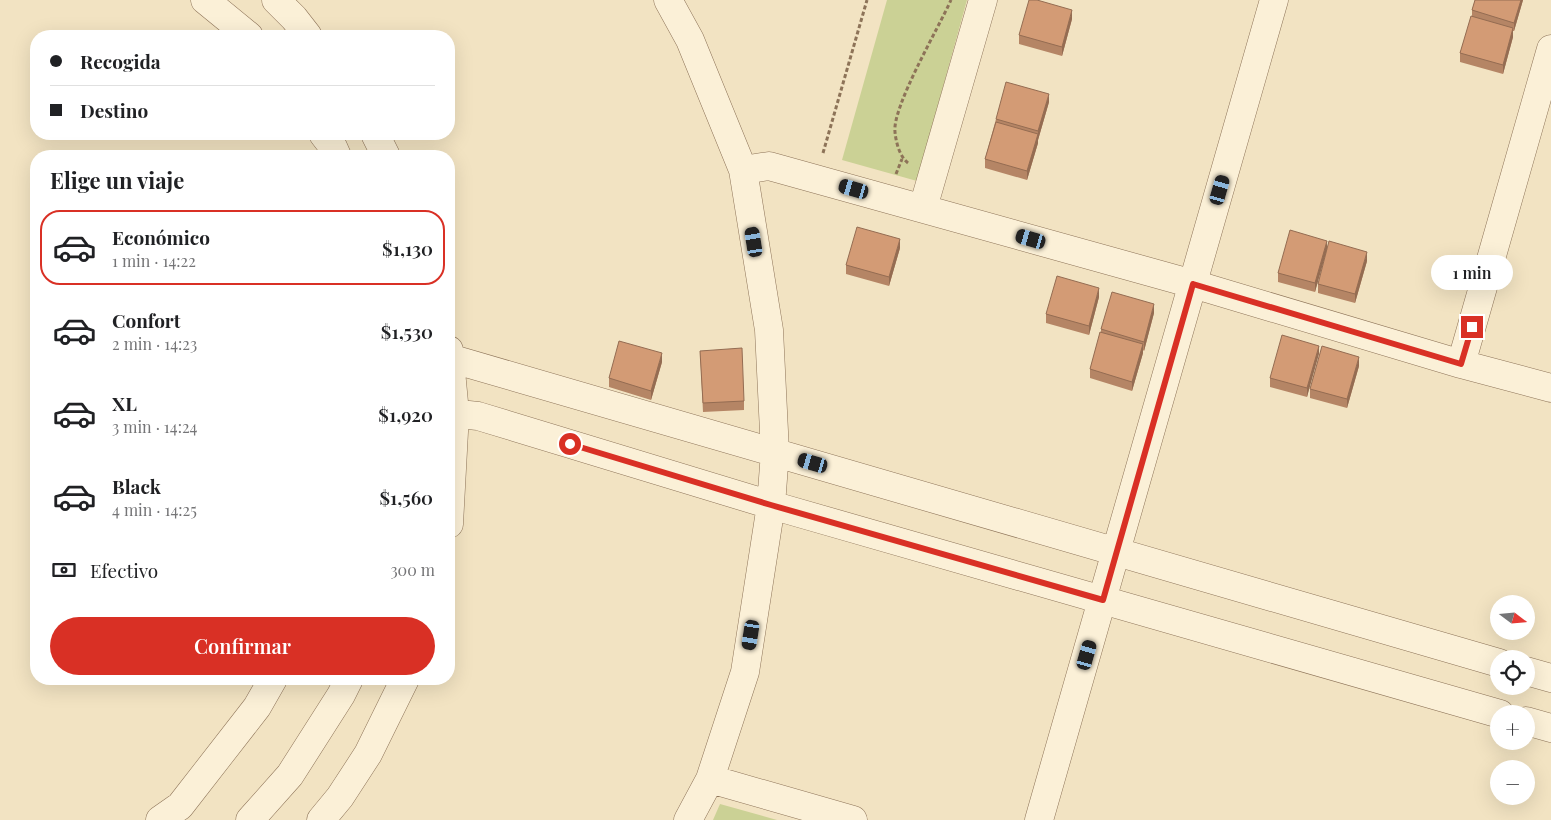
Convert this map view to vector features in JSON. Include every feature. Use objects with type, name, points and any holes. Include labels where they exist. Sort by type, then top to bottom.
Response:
[{"type":"street","points":[[205,0],[242,30]]},
{"type":"street","points":[[276,0],[303,30]]},
{"type":"street","points":[[668,0],[690,40],[743,170],[769,330],[775,452],[771,505],[745,672],[710,779],[688,820]]},
{"type":"street","points":[[923,208],[983,0]]},
{"type":"street","points":[[1040,820],[1274,0]]},
{"type":"street","points":[[1461,364],[1551,49]]},
{"type":"street","points":[[743,170],[769,166],[815,178],[1193,284],[1461,364],[1551,388]]},
{"type":"street","points":[[455,357],[1490,660]]},
{"type":"street","points":[[455,413],[478,416],[771,505],[1490,711]]},
{"type":"street","points":[[1535,674],[1551,678]]},
{"type":"street","points":[[160,820],[180,806],[258,707],[270,685]]},
{"type":"street","points":[[250,820],[290,775],[342,695],[346,685]]},
{"type":"street","points":[[321,820],[340,797],[368,754],[402,685]]},
{"type":"street","points":[[1535,724],[1551,728]]},
{"type":"street","points":[[710,779],[853,820]]},
{"type":"path","points":[[815,178],[867,0]]},
{"type":"path","points":[[931,182],[902,159],[895,131],[899,107],[951,0]]},
{"type":"green space","points":[[887,0],[967,0],[917,181],[842,160]]},
{"type":"green space","points":[[720,804],[777,820],[713,820]]},
{"type":"building","points":[[1029,0],[1037,0],[1072,10],[1062,47],[1019,35]]},
{"type":"building","points":[[1475,0],[1521,0],[1514,23],[1472,10]]},
{"type":"building","points":[[1471,16],[1513,28],[1503,65],[1460,53]]},
{"type":"building","points":[[1006,82],[1049,94],[1038,131],[996,119]]},
{"type":"building","points":[[996,122],[1038,134],[1027,171],[985,159]]},
{"type":"building","points":[[857,227],[900,239],[889,277],[846,265]]},
{"type":"building","points":[[1290,230],[1327,241],[1315,283],[1278,273]]},
{"type":"building","points":[[1329,241],[1367,252],[1355,294],[1318,284]]},
{"type":"building","points":[[1057,276],[1099,288],[1089,326],[1046,314]]},
{"type":"building","points":[[1112,292],[1154,304],[1144,342],[1101,329]]},
{"type":"building","points":[[1100,332],[1143,344],[1132,382],[1090,369]]},
{"type":"building","points":[[1282,335],[1319,346],[1307,388],[1270,378]]},
{"type":"building","points":[[619,341],[662,353],[651,391],[609,378]]},
{"type":"building","points":[[1322,346],[1359,357],[1347,399],[1310,389]]},
{"type":"building","points":[[742,348],[744,401],[703,403],[700,351]]},
{"type":"route","points":[[570,444],[771,505],[1103,600],[1193,284],[1461,364],[1472,327]]}]
